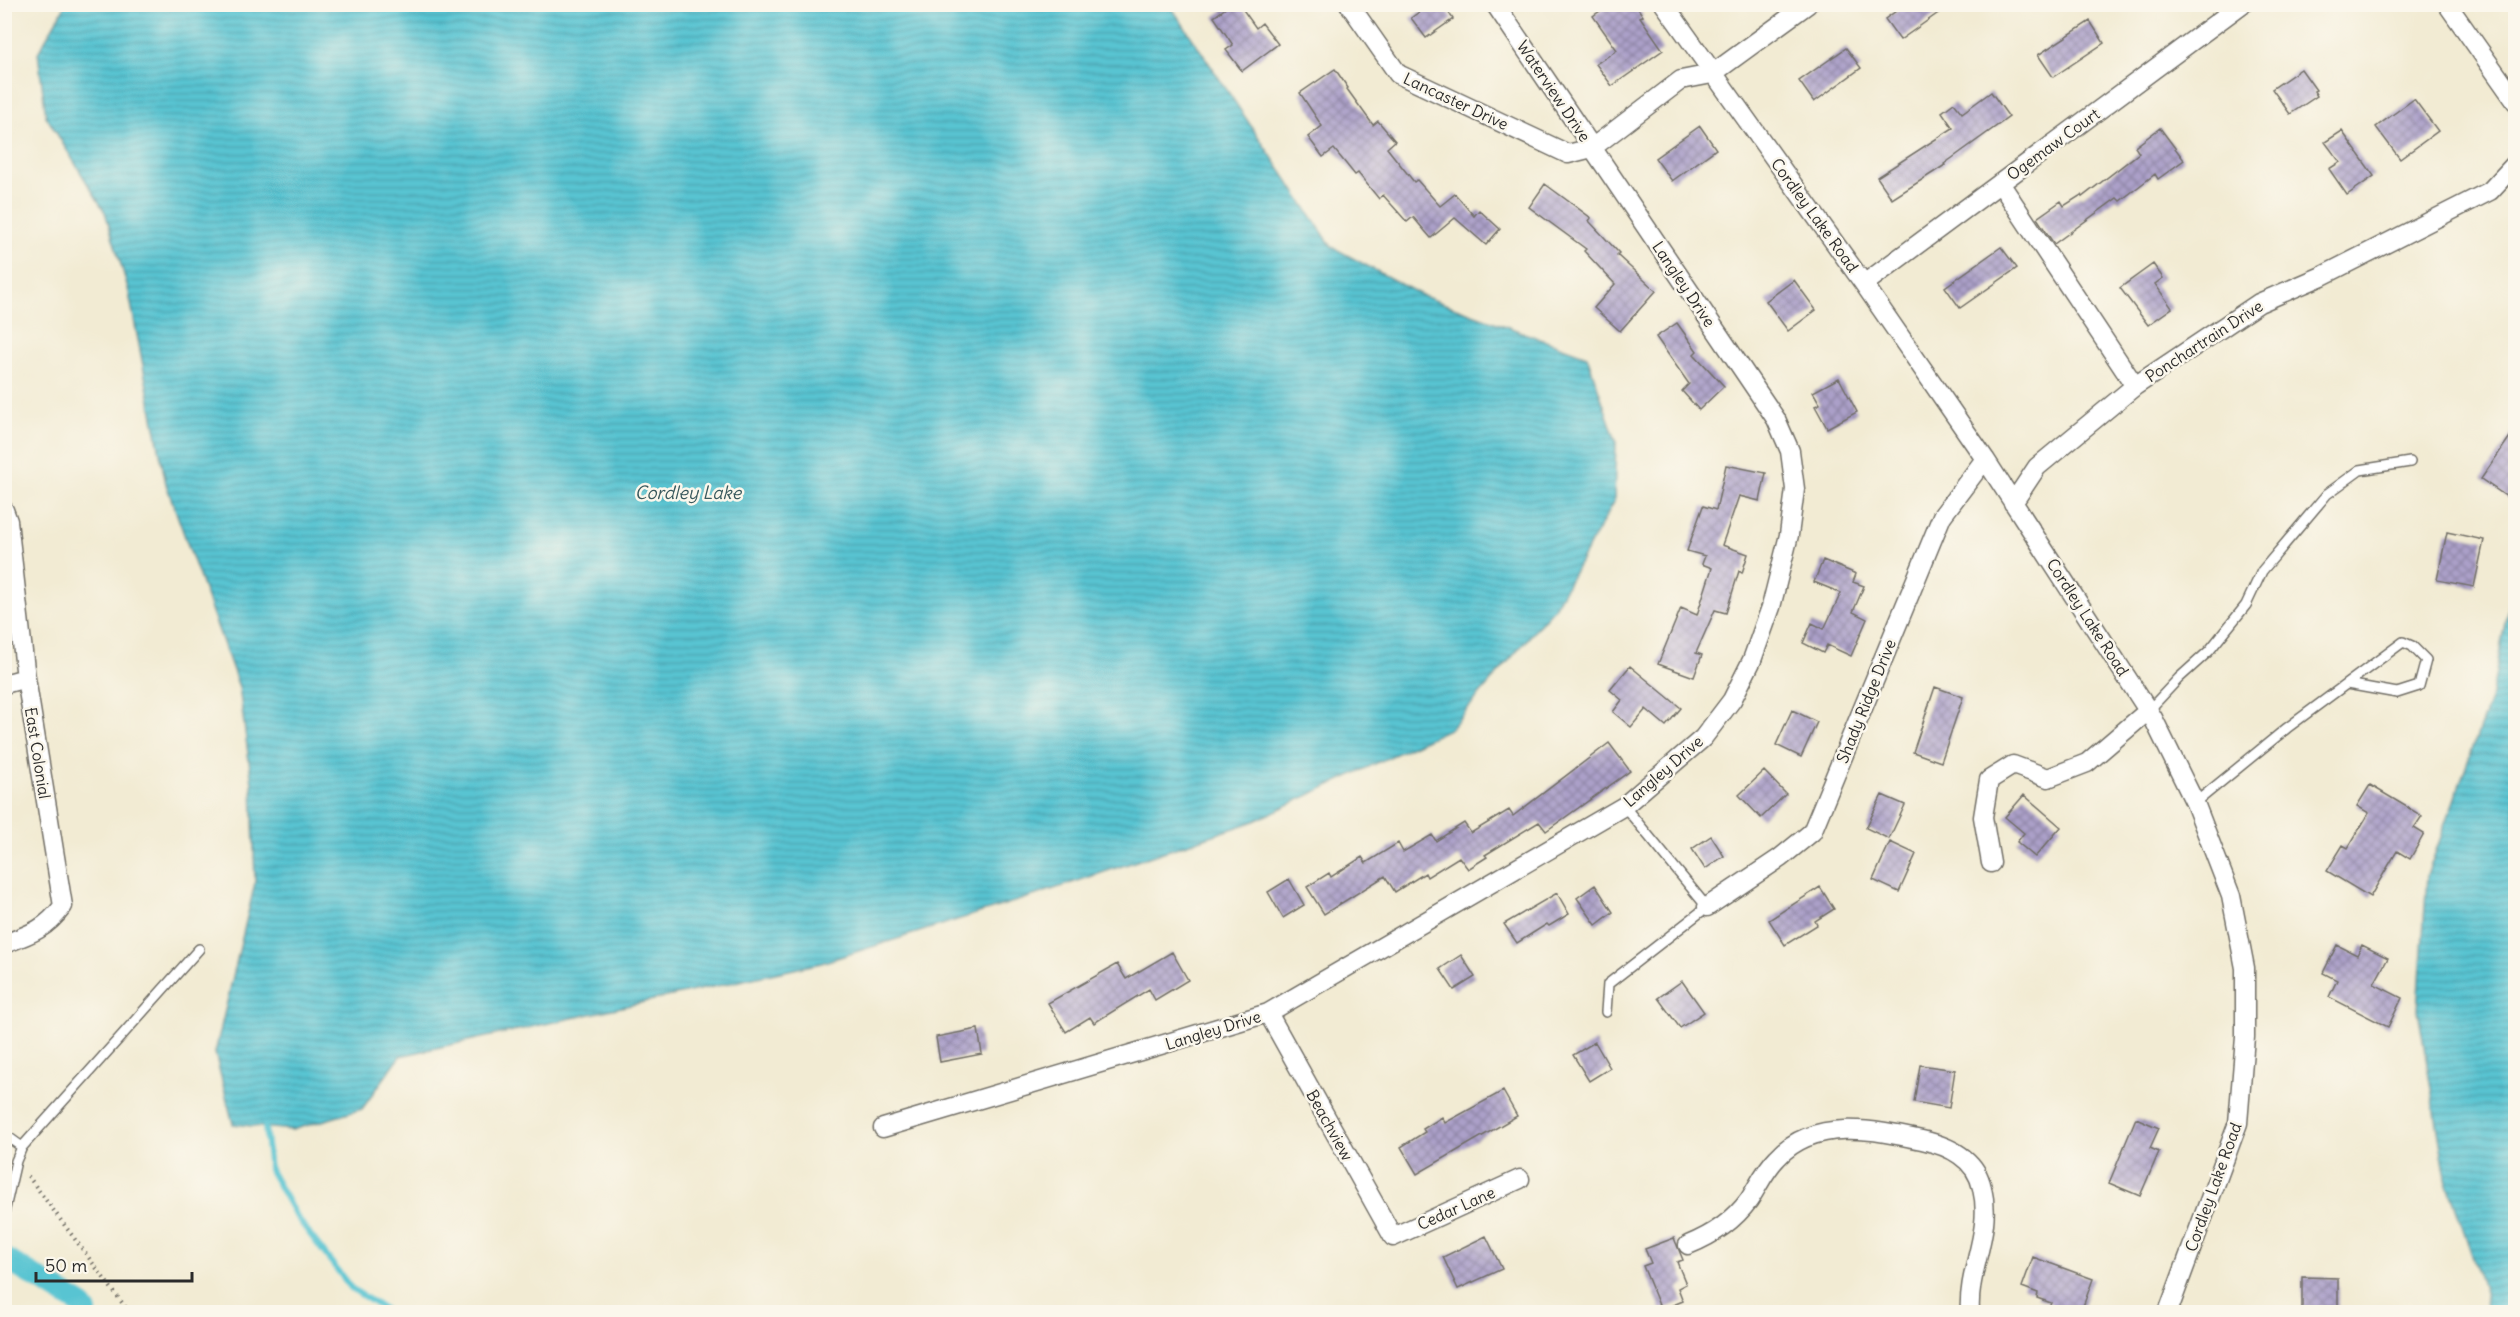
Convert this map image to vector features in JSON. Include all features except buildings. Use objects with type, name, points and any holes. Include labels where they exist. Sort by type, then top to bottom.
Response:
[{"type":"street","name":"Lancaster Drive","points":[[1349,4],[1398,74],[1568,154],[1592,148]]},
{"type":"street","name":"Waterview Drive","points":[[1495,4],[1592,148]]},
{"type":"street","name":"Cordley Lake Road","points":[[1664,4],[1864,284],[1985,459],[2149,711],[2195,803],[2231,896],[2245,968],[2245,1037],[2238,1123],[2168,1312]]},
{"type":"street","points":[[1592,148],[1681,80],[1712,74],[1808,4]]},
{"type":"street","name":"Ogemaw Court","points":[[1864,284],[2242,4]]},
{"type":"street","points":[[2448,5],[2516,102]]},
{"type":"street","name":"Langley Drive","points":[[883,1128],[1268,1013],[1624,806],[1703,738],[1732,700],[1752,660],[1771,607],[1789,535],[1795,489],[1790,451],[1776,419],[1592,148]]},
{"type":"street","name":"Ponchartrain Drive","points":[[2013,503],[2037,467],[2135,386],[2259,303],[2322,276],[2490,190],[2516,163]]},
{"type":"street","points":[[2000,183],[2135,386]]},
{"type":"street","name":"Shady Ridge Drive","points":[[1707,907],[1780,858],[1812,832],[1942,516],[1985,459]]},
{"type":"street","name":"East Colonial","points":[[4,510],[8,521],[26,678],[63,906],[52,921],[35,933],[4,944]]},
{"type":"street","points":[[4,684],[26,678]]},
{"type":"street","points":[[1991,863],[1983,817],[1989,780],[2013,765],[2048,778],[2087,763],[2149,711]]},
{"type":"street","name":"Beachview","points":[[1268,1013],[1393,1237]]},
{"type":"street","points":[[1688,1245],[1713,1234],[1731,1220],[1748,1201],[1777,1157],[1792,1145],[1811,1135],[1843,1130],[1880,1131],[1935,1143],[1950,1147],[1966,1160],[1976,1170],[1982,1186],[1986,1220],[1968,1295],[1970,1312]]},
{"type":"street","name":"Cedar Lane","points":[[1393,1237],[1520,1179]]},
{"type":"lane","points":[[2149,711],[2179,678],[2209,651],[2246,605],[2262,571],[2327,494],[2361,470],[2410,462]]},
{"type":"lane","points":[[2195,803],[2287,728],[2403,642],[2412,646],[2426,660],[2419,686],[2397,693],[2347,684]]},
{"type":"lane","points":[[1606,1012],[1608,984],[1707,907],[1624,806]]},
{"type":"lane","points":[[4,1213],[16,1161],[22,1147],[199,949]]},
{"type":"lane","points":[[4,1134],[22,1147]]},
{"type":"path","points":[[16,1161],[129,1312]]},
{"type":"water","name":"Cordley Lake","points":[[66,4],[1170,5],[1332,247],[1423,296],[1587,356],[1616,441],[1614,502],[1554,608],[1451,728],[1252,822],[1036,895],[821,963],[400,1056],[362,1109],[292,1130],[233,1124],[215,1053],[255,883],[252,783],[239,687],[166,484],[128,288],[105,212],[46,116],[38,53]]},
{"type":"water","points":[[2515,568],[2516,1312],[2488,1312],[2485,1294],[2446,1178],[2418,1010],[2427,876],[2492,694]]},
{"type":"waterway","points":[[265,1127],[270,1170],[296,1216],[351,1288],[388,1312]]},
{"type":"waterway","points":[[4,1258],[80,1304],[86,1312]]}]
